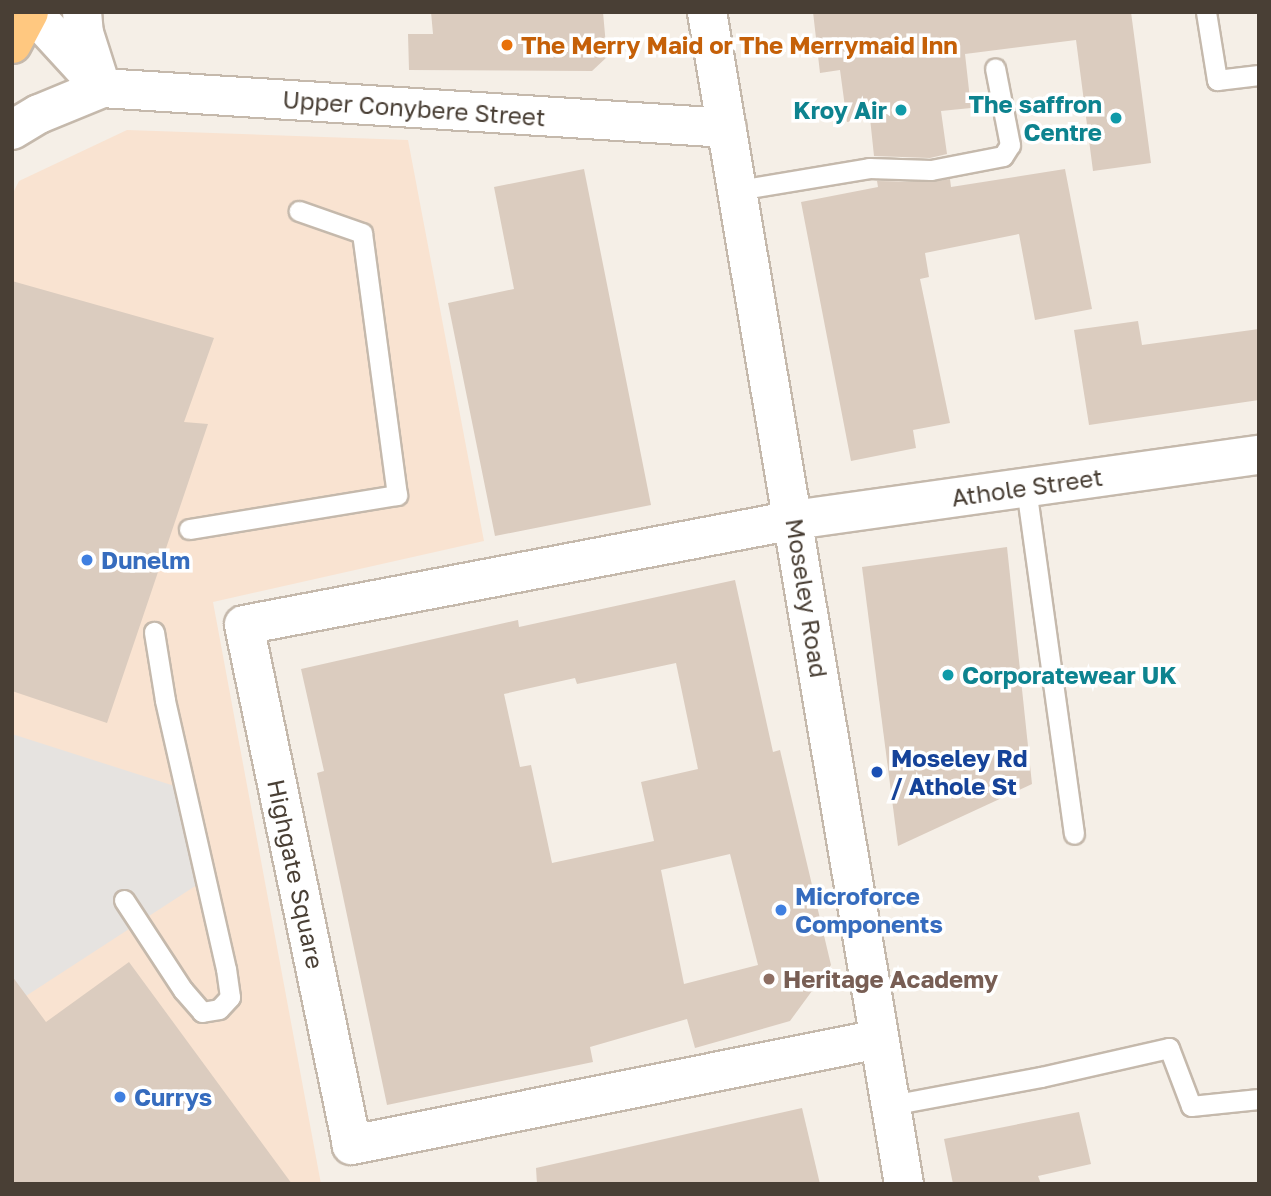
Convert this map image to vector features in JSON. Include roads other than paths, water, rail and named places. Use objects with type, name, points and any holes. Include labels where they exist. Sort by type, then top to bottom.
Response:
[{"type":"highway","points":[[12,44],[30,12]]},
{"type":"street","points":[[30,12],[102,88]]},
{"type":"street","points":[[82,12],[84,33],[102,88]]},
{"type":"street","name":"Moseley Road","points":[[707,12],[904,1184]]},
{"type":"street","name":"Upper Conybere Street","points":[[12,130],[39,114],[102,88],[727,128]]},
{"type":"street","name":"Athole Street","points":[[794,520],[1259,455]]},
{"type":"street","name":"Highgate Square","points":[[794,520],[244,625],[352,1145],[879,1039]]},
{"type":"lane","points":[[1206,12],[1217,80],[1259,75]]},
{"type":"lane","points":[[738,190],[869,167],[931,170],[1003,156],[1010,145],[1009,132],[995,68]]},
{"type":"lane","points":[[189,529],[397,495],[362,233],[299,211]]},
{"type":"lane","points":[[1026,488],[1074,834]]},
{"type":"lane","points":[[124,900],[167,968],[195,1004],[202,1012],[219,1009],[230,997],[226,969],[165,700],[154,632]]},
{"type":"lane","points":[[891,1105],[1041,1077],[1169,1048],[1191,1106],[1259,1099]]},
{"type":"place","name":"The Merry Maid or The Merrymaid Inn","points":[[507,45]]},
{"type":"place","name":"Kroy Air","points":[[901,110]]},
{"type":"place","name":"The saffron Centre","points":[[1116,118]]},
{"type":"place","name":"Dunelm","points":[[87,560]]},
{"type":"place","name":"Corporatewear UK","points":[[948,675]]},
{"type":"place","name":"Moseley Rd / Athole St","points":[[877,772]]},
{"type":"place","name":"Microforce Components","points":[[781,910]]},
{"type":"place","name":"Heritage Academy","points":[[769,979]]},
{"type":"place","name":"Currys","points":[[120,1097]]}]
